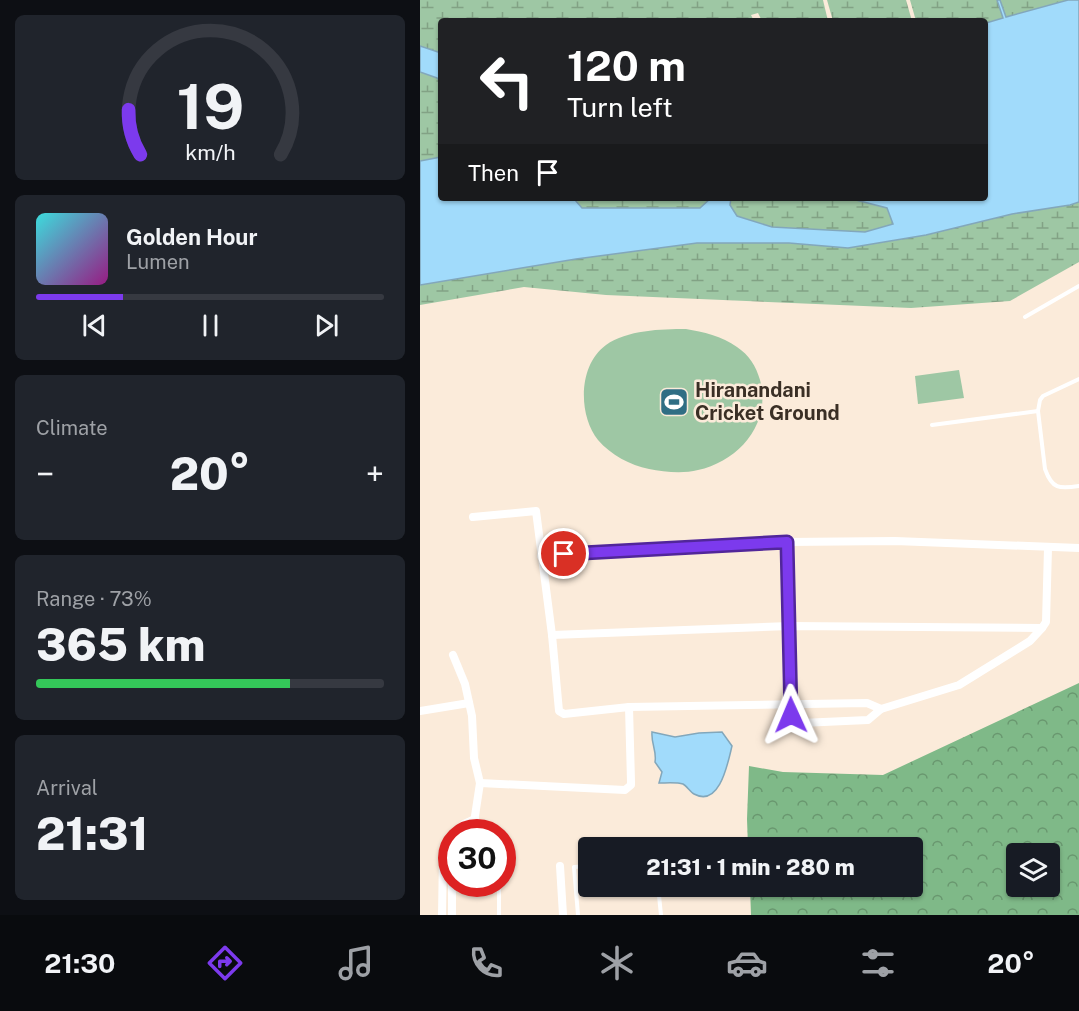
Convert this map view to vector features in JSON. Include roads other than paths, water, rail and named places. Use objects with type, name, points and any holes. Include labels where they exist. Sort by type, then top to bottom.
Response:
[{"type":"street","points":[[473,517],[536,511],[561,713],[629,707],[791,703],[867,703],[881,709]]},
{"type":"street","points":[[541,556],[787,542],[895,541],[1079,548]]},
{"type":"street","points":[[787,542],[791,715],[801,723],[868,720],[881,709],[958,685],[1030,641],[1046,622],[1048,548]]},
{"type":"street","points":[[552,635],[790,626],[1042,628]]},
{"type":"street","points":[[453,656],[465,684],[472,723],[474,758],[480,783],[475,819]]},
{"type":"street","points":[[420,711],[469,703]]},
{"type":"street","points":[[480,783],[628,789],[631,785],[629,707]]},
{"type":"street","points":[[560,866],[563,915]]},
{"type":"street","points":[[442,897],[442,915]]},
{"type":"street","points":[[452,897],[452,915]]},
{"type":"lane","points":[[1024,317],[1079,286]]},
{"type":"lane","points":[[1079,379],[1043,396],[1038,406],[1048,479],[1052,485],[1059,488],[1079,486]]},
{"type":"lane","points":[[932,425],[1038,411]]},
{"type":"lane","points":[[578,867],[574,867],[578,915]]},
{"type":"lane","points":[[499,897],[499,915]]},
{"type":"lane","points":[[659,897],[661,915]]},
{"type":"water","points":[[997,0],[1000,0],[1006,17],[1068,0],[1079,0],[1079,202],[1012,214],[926,235],[848,248],[789,243],[697,243],[576,259],[420,285],[420,161],[438,158],[438,201],[576,201],[582,208],[700,208],[708,201],[731,201],[730,205],[737,216],[772,227],[865,232],[893,224],[887,208],[860,201],[988,201],[988,22],[1003,18]]},
{"type":"water","points":[[420,46],[438,52],[438,79],[420,72]]},
{"type":"water","points":[[652,732],[675,737],[722,732],[732,746],[725,772],[716,789],[710,795],[703,797],[693,793],[683,784],[659,783],[662,772],[655,762]]},
{"type":"place","name":"Hiranandani Cricket Ground","points":[[674,402]]}]
